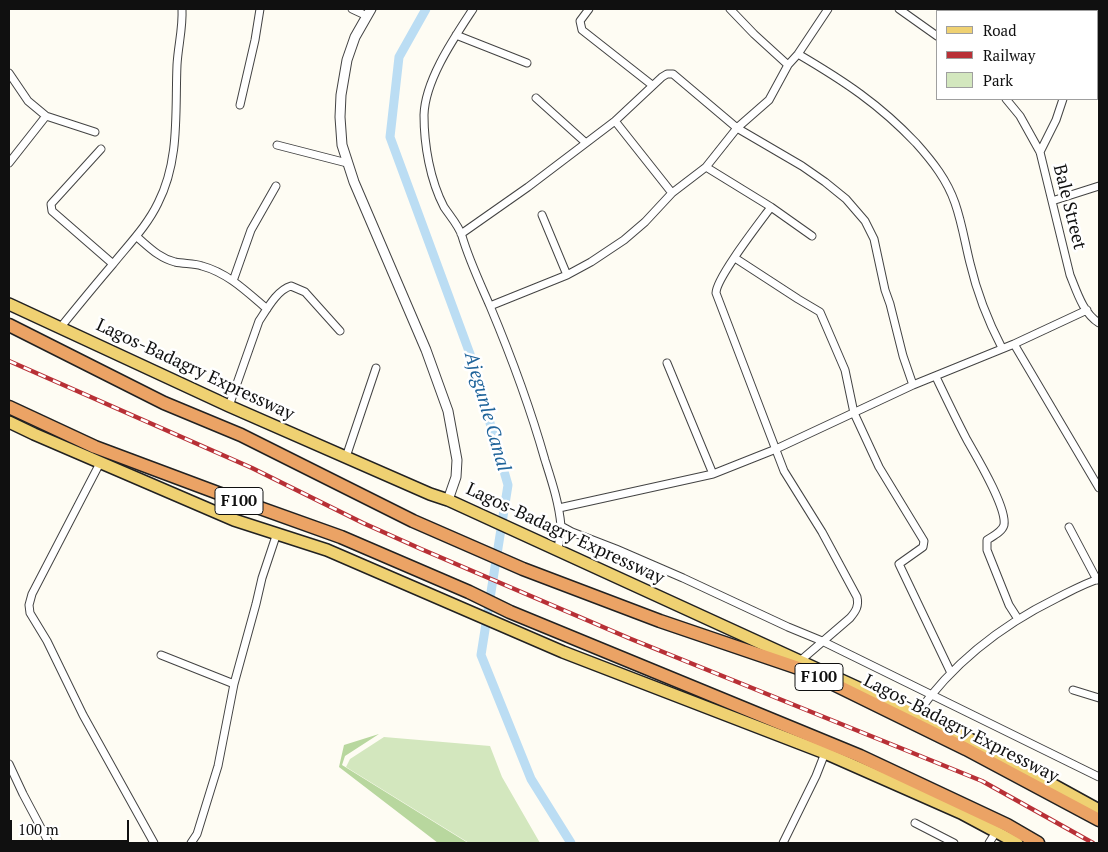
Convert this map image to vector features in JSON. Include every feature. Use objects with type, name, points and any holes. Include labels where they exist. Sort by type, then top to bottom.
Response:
[{"type":"highway","name":"Lagos-Badagry Expressway","points":[[9,325],[164,403],[241,435],[413,520],[483,552],[660,621],[807,671],[966,749],[1099,820]]},
{"type":"highway","name":"F100","points":[[9,407],[95,447],[218,494],[341,537],[469,592],[510,612],[860,756],[1006,825],[1038,843]]},
{"type":"main road","name":"Lagos-Badagry Expressway","points":[[9,304],[229,406],[484,516],[968,738],[1099,810]]},
{"type":"main road","points":[[9,422],[234,520],[327,550],[563,652],[825,753],[961,813],[1017,843]]},
{"type":"street","points":[[60,328],[137,237],[157,206],[169,176],[174,151],[177,64],[183,28],[182,9]]},
{"type":"street","points":[[240,105],[260,9]]},
{"type":"street","points":[[352,9],[369,12],[354,37],[348,60],[341,95],[342,146],[347,164],[426,350],[448,411],[457,460],[456,477],[448,500]]},
{"type":"street","points":[[473,9],[456,35],[432,82],[424,114],[426,146],[434,180],[444,206],[461,234],[522,387],[539,439],[559,508],[561,526],[558,550]]},
{"type":"street","points":[[589,9],[580,21],[582,30],[652,86]]},
{"type":"street","points":[[730,9],[788,65]]},
{"type":"street","points":[[490,306],[567,275],[591,262],[624,240],[645,222],[672,193],[706,167],[737,128],[768,100],[788,65],[798,54],[828,9]]},
{"type":"street","points":[[899,9],[936,35]]},
{"type":"street","points":[[456,35],[527,63]]},
{"type":"street","points":[[798,54],[876,104],[933,161],[944,178],[955,203],[976,285],[987,319],[1002,348]]},
{"type":"street","points":[[9,73],[28,101],[46,116],[95,132]]},
{"type":"street","points":[[461,234],[615,121],[667,74],[677,76],[737,128],[810,171],[846,199],[865,221],[874,239],[885,290],[913,385]]},
{"type":"street","points":[[536,98],[586,143]]},
{"type":"street","name":"Bale Street","points":[[1007,100],[1020,116],[1040,152],[1070,275],[1087,310],[1099,323]]},
{"type":"street","points":[[1040,152],[1056,120],[1063,100]]},
{"type":"street","points":[[9,163],[46,116]]},
{"type":"street","points":[[615,121],[672,193]]},
{"type":"street","points":[[277,145],[347,164]]},
{"type":"street","points":[[101,149],[51,207],[52,211],[113,264]]},
{"type":"street","points":[[706,167],[771,207],[812,236]]},
{"type":"street","points":[[233,281],[251,230],[276,186]]},
{"type":"street","points":[[1052,201],[1099,186]]},
{"type":"street","points":[[771,207],[716,287],[716,293],[784,471],[822,532],[857,597],[858,604],[850,618],[800,661]]},
{"type":"street","points":[[542,215],[567,275]]},
{"type":"street","points":[[137,237],[156,254],[166,259],[203,266],[233,281],[267,309]]},
{"type":"street","points":[[736,258],[820,312],[845,370],[854,413],[879,466],[924,541],[923,547],[900,562],[900,568],[951,673]]},
{"type":"street","points":[[229,406],[254,334],[267,309],[286,287],[298,287],[305,292],[340,331]]},
{"type":"street","points":[[559,508],[713,474],[776,449],[913,385],[1014,344],[1087,310]]},
{"type":"street","points":[[1014,344],[1099,488]]},
{"type":"street","points":[[667,363],[713,474]]},
{"type":"street","points":[[346,456],[376,368]]},
{"type":"street","points":[[936,377],[987,476],[1001,510],[1004,524],[997,534],[987,540],[987,550],[1009,605],[1018,619]]},
{"type":"street","points":[[100,463],[32,594],[29,605],[30,613],[47,641],[83,715],[154,843]]},
{"type":"street","points":[[561,526],[683,578],[822,641],[1099,777]]},
{"type":"street","points":[[916,714],[931,694],[951,673],[996,635],[1018,619],[1068,592],[1098,579],[1068,527]]},
{"type":"street","points":[[191,843],[198,834],[218,766],[234,684],[264,568],[277,533]]},
{"type":"street","points":[[161,655],[234,684]]},
{"type":"street","points":[[1074,690],[1099,698]]},
{"type":"street","points":[[783,843],[816,776],[825,753]]},
{"type":"street","points":[[9,764],[22,794],[49,843]]},
{"type":"street","points":[[915,823],[954,843]]},
{"type":"street","points":[[989,843],[996,832]]},
{"type":"green space","points":[[379,734],[345,756],[342,765],[468,843],[438,843],[339,767],[344,745]]},
{"type":"green space","points":[[384,737],[490,746],[502,777],[540,843],[469,843],[346,767],[350,759]]},
{"type":"waterway","name":"Ajegunle Canal","points":[[426,9],[399,57],[390,137],[470,354],[508,485],[481,655],[531,779],[571,843]]},
{"type":"railway","points":[[9,361],[252,468],[363,523],[421,549],[631,639],[982,781],[1093,843]]}]
